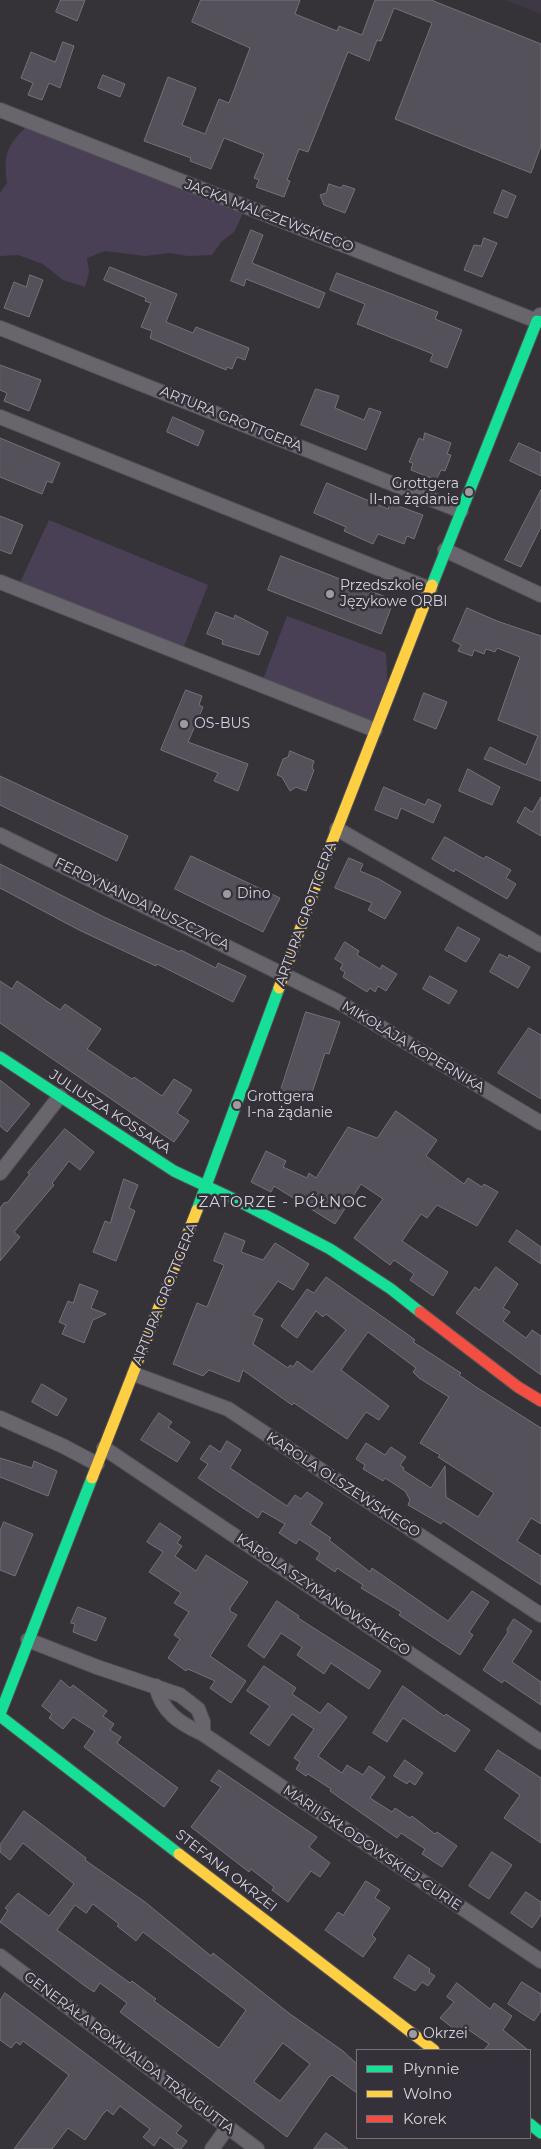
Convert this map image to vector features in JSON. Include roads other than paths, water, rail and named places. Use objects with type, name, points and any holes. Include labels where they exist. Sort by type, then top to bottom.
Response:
[{"type":"street","name":"JACKA MALCZEWSKIEGO","points":[[0,110],[540,318]]},
{"type":"street","name":"ARTURA GROTTGERA","points":[[0,1715],[206,1188],[375,730],[445,550],[540,318]]},
{"type":"street","name":"ARTURA GROTTGERA","points":[[0,328],[461,511]]},
{"type":"street","points":[[0,417],[430,589]]},
{"type":"street","points":[[445,550],[541,595]]},
{"type":"street","points":[[0,582],[375,730]]},
{"type":"street","points":[[337,829],[541,945]]},
{"type":"street","name":"FERDYNANDA RUSZCZYCA","points":[[0,835],[284,973]]},
{"type":"street","name":"MIKOŁAJA KOPERNIKA","points":[[284,973],[337,1001],[541,1123]]},
{"type":"street","name":"JULIUSZA KOSSAKA","points":[[0,1057],[174,1172],[242,1203],[330,1249],[391,1290],[518,1387],[541,1401]]},
{"type":"street","points":[[0,1172],[60,1096]]},
{"type":"street","name":"KAROLA OLSZEWSKIEGO","points":[[134,1374],[228,1409],[541,1616]]},
{"type":"street","points":[[0,1418],[63,1446],[97,1464]]},
{"type":"street","name":"KAROLA SZYMANOWSKIEGO","points":[[104,1448],[541,1742]]},
{"type":"street","points":[[28,1640],[97,1667],[156,1686],[192,1703],[201,1715],[203,1734]]},
{"type":"street","name":"MARII SKŁODOWSKIEJ-CURIE","points":[[156,1686],[158,1697],[166,1711],[184,1725],[203,1734],[541,1961]]},
{"type":"street","name":"STEFANA OKRZEI","points":[[0,1715],[433,2049]]},
{"type":"street","name":"GENERAŁA ROMUALDA TRAUGUTTA","points":[[0,1956],[258,2149]]},
{"type":"street","points":[[531,2125],[541,2133]]},
{"type":"street","points":[[212,2149],[228,2127]]},
{"type":"place","name":"Grottgera II-na żądanie","points":[[469,492]]},
{"type":"place","name":"Przedszkole Językowe ORBI","points":[[330,594]]},
{"type":"place","name":"OS-BUS","points":[[184,724]]},
{"type":"place","name":"Dino","points":[[227,894]]},
{"type":"place","name":"Grottgera I-na żądanie","points":[[237,1105]]},
{"type":"place","name":"Okrzei","points":[[413,2034]]},
{"type":"district","name":"ZATORZE - PÓŁNOC","points":[[283,1203]]}]
